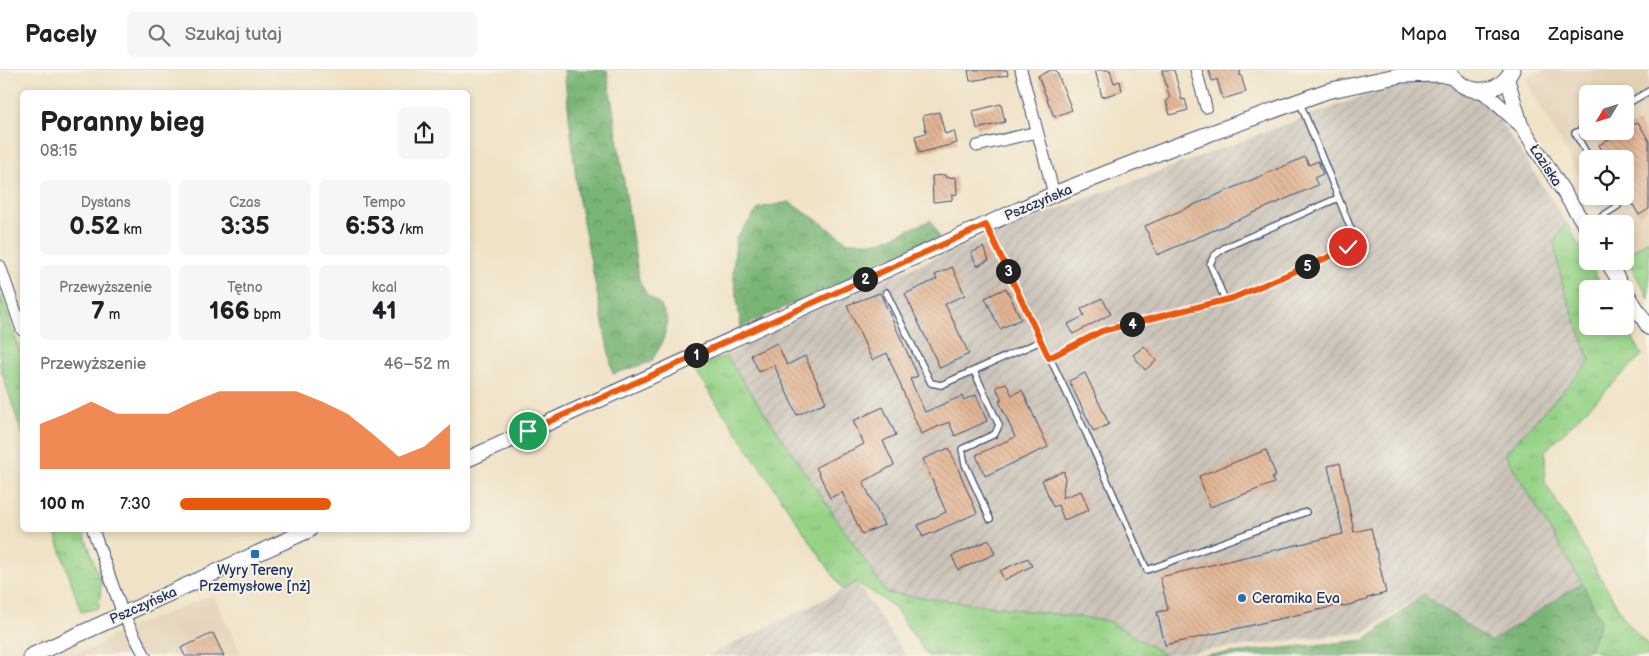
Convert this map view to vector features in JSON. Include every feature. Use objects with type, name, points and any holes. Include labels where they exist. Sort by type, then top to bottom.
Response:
[{"type":"main road","name":"Pszczyńska","points":[[470,457],[1054,194],[1181,144],[1327,91],[1406,72],[1450,74]]},
{"type":"main road","points":[[1450,74],[1457,82],[1469,89],[1483,91],[1492,89],[1500,84],[1509,74]]},
{"type":"main road","name":"Pszczyńska","points":[[31,656],[305,532]]},
{"type":"street","points":[[1021,70],[1054,194]]},
{"type":"street","points":[[1196,70],[1206,107]]},
{"type":"street","name":"Łaziska","points":[[1509,74],[1521,126]]},
{"type":"street","name":"Łaziska","points":[[1483,91],[1493,98],[1521,126],[1581,215]]},
{"type":"street","points":[[977,146],[1037,132]]},
{"type":"street","points":[[0,266],[20,324]]},
{"type":"street","points":[[1634,304],[1649,328]]},
{"type":"street","points":[[94,532],[123,614],[145,656]]},
{"type":"lane","points":[[1634,100],[1649,91]]},
{"type":"lane","points":[[1049,358],[1102,331],[1225,300],[1331,256],[1348,247],[1355,239],[1299,101]]},
{"type":"lane","points":[[1225,300],[1210,264],[1214,256],[1224,248],[1338,198]]},
{"type":"lane","points":[[1604,215],[1617,205]]},
{"type":"lane","points":[[986,225],[1086,433],[1147,570],[1306,512]]},
{"type":"lane","points":[[886,292],[931,383],[941,385],[1041,341]]},
{"type":"lane","points":[[974,371],[999,426],[995,434],[962,449],[965,464],[990,519]]},
{"type":"shaded area","points":[[1440,70],[1456,70],[1480,90],[1566,222],[1554,244],[1563,287],[1590,361],[1505,454],[1582,583],[1491,642],[1423,594],[1366,632],[1165,655],[1109,621],[887,593],[726,356],[803,314],[999,231],[1341,104]]},
{"type":"shaded area","points":[[1549,70],[1649,70],[1649,240],[1634,250],[1634,215],[1602,215],[1597,205],[1634,205],[1634,150],[1579,150],[1579,175],[1524,77]]},
{"type":"shaded area","points":[[856,582],[906,656],[708,656],[843,590]]},
{"type":"shaded area","points":[[213,595],[242,656],[74,656],[96,646],[118,632]]},
{"type":"green space","points":[[564,70],[607,70],[639,280],[647,295],[660,304],[668,321],[662,343],[651,362],[613,374],[578,196]]},
{"type":"green space","points":[[789,202],[847,242],[880,242],[931,220],[939,238],[741,327],[733,272],[736,238],[759,208]]},
{"type":"green space","points":[[1566,222],[1579,245],[1579,270],[1593,270],[1599,280],[1579,280],[1579,331],[1563,287],[1554,243]]},
{"type":"green space","points":[[1649,240],[1649,299],[1633,270],[1634,250]]},
{"type":"green space","points":[[0,292],[20,351],[20,428],[0,366]]},
{"type":"green space","points":[[1581,335],[1631,335],[1642,355],[1545,451],[1545,482],[1624,618],[1649,647],[1649,656],[1610,656],[1590,649],[1601,621],[1582,583],[1505,454],[1590,361]]},
{"type":"green space","points":[[726,356],[887,593],[1109,621],[1165,655],[928,656],[893,606],[856,582],[843,590],[693,368]]},
{"type":"green space","points":[[55,532],[84,532],[101,583],[99,608],[81,612]]},
{"type":"green space","points":[[1582,583],[1601,621],[1590,649],[1579,656],[1200,656],[1366,640],[1423,594],[1491,642]]},
{"type":"building","points":[[968,70],[1007,70],[1008,75],[970,81]]},
{"type":"building","points":[[1051,70],[1056,70],[1072,110],[1054,117],[1038,76]]},
{"type":"building","points":[[1095,70],[1110,70],[1114,83],[1120,81],[1122,91],[1102,97]]},
{"type":"building","points":[[1162,70],[1174,70],[1182,100],[1185,99],[1188,110],[1170,115],[1166,100],[1170,99]]},
{"type":"building","points":[[1209,70],[1240,70],[1240,76],[1246,92],[1223,99],[1217,79],[1212,81]]},
{"type":"building","points":[[1001,104],[1005,122],[977,129],[973,111]]},
{"type":"building","points":[[939,112],[945,134],[954,131],[957,143],[919,153],[915,136],[926,133],[923,116]]},
{"type":"building","points":[[1638,122],[1649,141],[1649,209],[1639,215],[1633,205],[1634,150],[1602,150],[1599,145],[1607,140],[1634,140],[1634,124]]},
{"type":"building","points":[[1305,157],[1309,165],[1318,161],[1323,174],[1314,178],[1318,185],[1157,255],[1145,226]]},
{"type":"building","points":[[945,175],[946,178],[956,177],[957,194],[952,195],[952,200],[933,202],[932,176]]},
{"type":"building","points":[[983,247],[989,260],[977,266],[971,253]]},
{"type":"building","points":[[952,267],[965,295],[945,304],[969,354],[940,368],[905,294],[937,279],[935,275]]},
{"type":"building","points":[[1006,288],[1021,319],[1000,329],[985,298]]},
{"type":"building","points":[[880,293],[918,376],[910,379],[925,412],[962,396],[963,400],[976,395],[987,421],[955,436],[949,422],[921,434],[887,353],[872,360],[847,305]]},
{"type":"building","points":[[1102,298],[1111,314],[1073,334],[1068,324],[1084,316],[1081,309]]},
{"type":"building","points":[[777,343],[787,365],[805,356],[826,402],[797,415],[774,365],[759,372],[751,355]]},
{"type":"building","points":[[1144,346],[1156,361],[1145,370],[1133,355]]},
{"type":"building","points":[[1085,373],[1109,424],[1094,432],[1069,381]]},
{"type":"building","points":[[1006,383],[1012,395],[1022,390],[1048,447],[985,476],[976,455],[1015,437],[999,401],[1002,400],[996,387]]},
{"type":"building","points":[[883,407],[896,435],[883,441],[894,465],[863,482],[884,525],[862,534],[842,492],[830,498],[816,467],[864,444],[853,421]]},
{"type":"building","points":[[949,448],[977,513],[923,537],[918,525],[946,512],[923,459]]},
{"type":"building","points":[[1266,450],[1276,476],[1272,478],[1274,483],[1210,507],[1199,476]]},
{"type":"building","points":[[1340,463],[1354,532],[1371,528],[1386,593],[1341,607],[1340,605],[1165,645],[1157,612],[1168,610],[1160,577],[1343,534],[1328,466]]},
{"type":"building","points":[[1064,471],[1065,479],[1062,498],[1081,491],[1089,510],[1064,520],[1058,505],[1053,507],[1042,480]]},
{"type":"building","points":[[989,540],[995,554],[958,570],[952,556]]},
{"type":"building","points":[[1028,558],[1032,566],[1004,580],[1000,571]]},
{"type":"building","points":[[213,633],[224,656],[185,656],[181,648]]},
{"type":"place","name":"Wyry Tereny Przemysłowe [nż]","points":[[255,554]]},
{"type":"place","name":"Ceramika Eva","points":[[1242,598]]},
{"type":"route","points":[[528,431],[986,225],[1049,358],[1102,331],[1233,298],[1348,247]]}]
